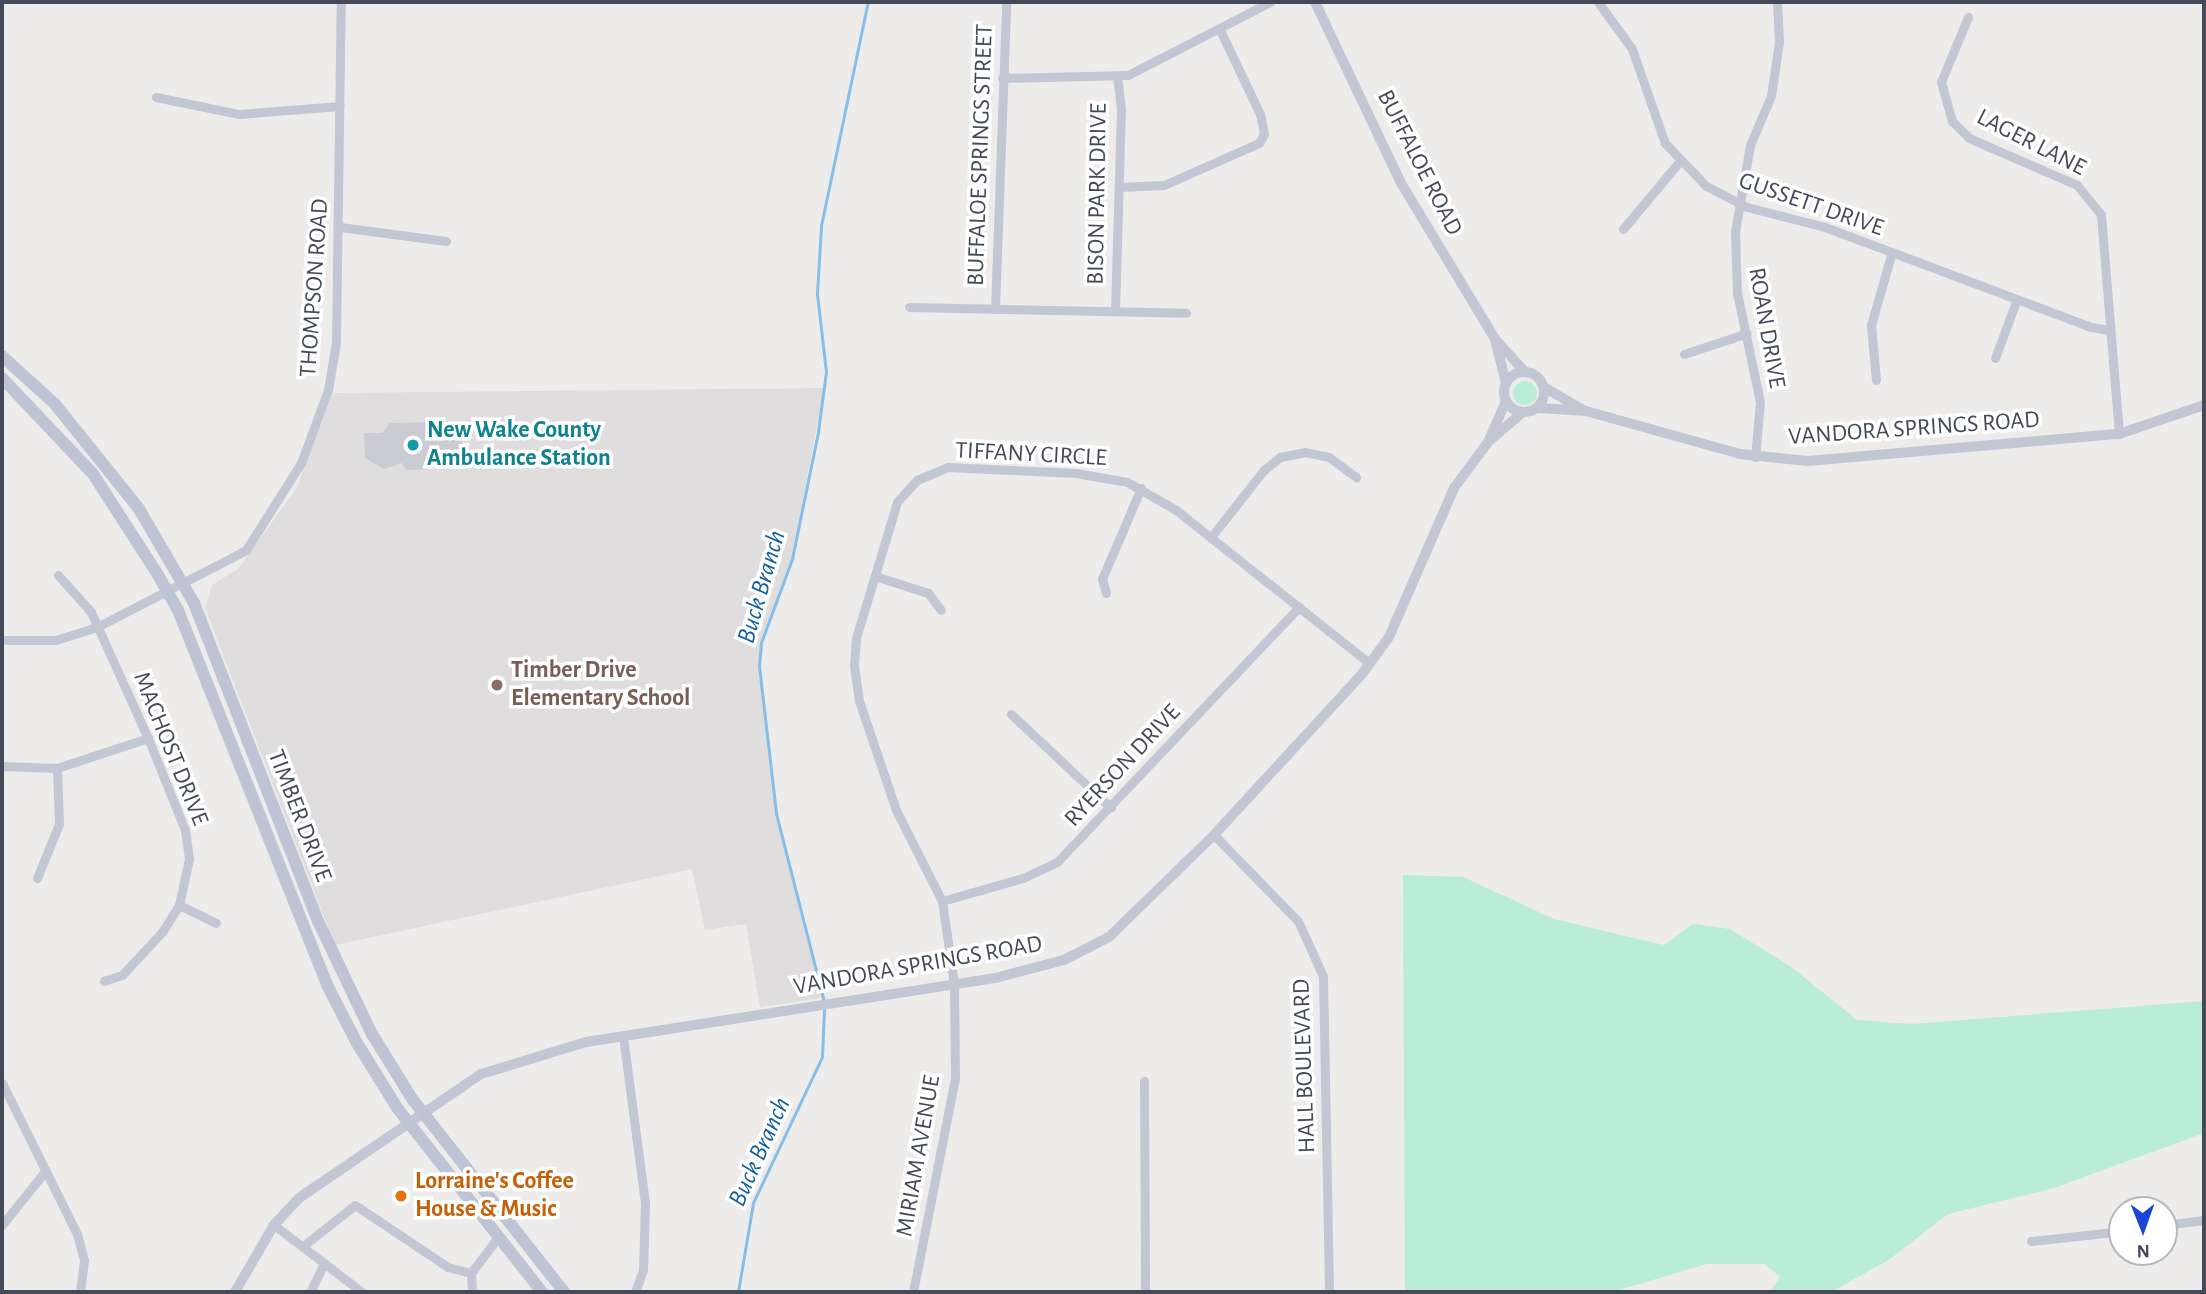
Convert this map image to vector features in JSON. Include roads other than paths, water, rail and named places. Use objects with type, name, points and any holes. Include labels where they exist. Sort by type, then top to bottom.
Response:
[{"type":"main road","name":"TIMBER DRIVE","points":[[2,355],[107,464],[184,586],[342,978],[421,1111],[564,1292]]},
{"type":"main road","name":"TIMBER DRIVE","points":[[2,378],[93,474],[169,594],[327,985],[407,1120],[542,1292]]},
{"type":"street","name":"THOMPSON ROAD","points":[[2,640],[56,640],[97,626],[169,594],[246,550],[306,453],[333,360],[340,227],[341,2]]},
{"type":"street","name":"BUFFALOE SPRINGS STREET","points":[[995,309],[1006,2]]},
{"type":"street","points":[[1002,78],[1117,78],[1270,2]]},
{"type":"street","name":"BUFFALOE ROAD","points":[[1315,2],[1401,183],[1495,339],[1525,372]]},
{"type":"street","name":"GUSSETT DRIVE","points":[[1598,2],[1632,49],[1665,143],[1679,162],[1738,203],[1825,226],[2017,299],[2110,330]]},
{"type":"street","name":"ROAN DRIVE","points":[[1755,457],[1760,402],[1734,265],[1738,203],[1750,145],[1771,96],[1779,42],[1777,2]]},
{"type":"street","name":"LAGER LANE","points":[[1968,17],[1945,63],[1941,82],[1947,109],[1969,138],[2058,175],[2093,200],[2104,240],[2119,434]]},
{"type":"street","points":[[1119,187],[1164,185],[1259,143],[1264,134],[1260,114],[1219,28]]},
{"type":"street","name":"BISON PARK DRIVE","points":[[1115,311],[1119,187],[1117,78]]},
{"type":"street","points":[[156,97],[239,114],[340,106]]},
{"type":"street","points":[[1623,229],[1679,162]]},
{"type":"street","points":[[340,227],[446,241]]},
{"type":"street","points":[[1876,380],[1871,325],[1892,252]]},
{"type":"street","points":[[1995,358],[2017,299]]},
{"type":"street","points":[[909,307],[1186,313]]},
{"type":"street","points":[[1684,354],[1747,333]]},
{"type":"street","name":"BUFFALOE ROAD","points":[[1495,339],[1506,383]]},
{"type":"street","points":[[1525,372],[1544,387],[1538,408],[1522,413],[1506,401],[1506,383],[1525,372]]},
{"type":"street","name":"VANDORA SPRINGS ROAD","points":[[1544,387],[1586,411]]},
{"type":"street","name":"VANDORA SPRINGS ROAD","points":[[235,1292],[274,1225],[299,1198],[407,1120],[481,1073],[527,1056],[623,1036],[954,984],[1042,967],[1109,937],[1214,835],[1369,663],[1389,637],[1454,488],[1488,442],[1506,401]]},
{"type":"street","name":"VANDORA SPRINGS ROAD","points":[[1538,408],[1586,411],[1755,457],[1828,461],[2119,434],[2204,404]]},
{"type":"street","name":"VANDORA SPRINGS ROAD","points":[[1488,442],[1522,413]]},
{"type":"street","points":[[1211,537],[1264,470],[1280,457],[1305,452],[1329,457],[1356,477]]},
{"type":"street","name":"TIFFANY CIRCLE","points":[[954,984],[942,901],[896,810],[859,701],[856,638],[897,502],[917,480],[947,467],[1076,473],[1141,488],[1211,537],[1369,663]]},
{"type":"street","points":[[1106,593],[1102,579],[1141,488]]},
{"type":"street","name":"MACHOST DRIVE","points":[[58,575],[97,626],[148,738],[185,830],[189,859],[179,905],[122,975],[104,982]]},
{"type":"street","points":[[875,576],[928,593],[940,610]]},
{"type":"street","name":"RYERSON DRIVE","points":[[942,901],[1044,870],[1111,808],[1300,607]]},
{"type":"street","points":[[1011,714],[1111,808]]},
{"type":"street","points":[[2,765],[57,768],[148,738]]},
{"type":"street","points":[[37,878],[59,824],[57,768]]},
{"type":"street","name":"HALL BOULEVARD","points":[[1214,835],[1297,921],[1323,976],[1329,1292]]},
{"type":"street","points":[[179,905],[216,923]]},
{"type":"street","name":"MIRIAM AVENUE","points":[[913,1292],[955,1078],[954,984]]},
{"type":"street","points":[[623,1036],[645,1203],[643,1270],[635,1292]]},
{"type":"street","points":[[1144,1081],[1145,1292]]},
{"type":"street","points":[[2,1083],[82,1249],[80,1292]]},
{"type":"street","points":[[2,1225],[46,1170]]},
{"type":"street","points":[[303,1246],[355,1205],[448,1267],[471,1273]]},
{"type":"street","points":[[2178,1223],[2204,1220]]},
{"type":"street","points":[[274,1225],[362,1292]]},
{"type":"street","points":[[2031,1241],[2108,1233]]},
{"type":"street","points":[[472,1292],[471,1273],[499,1236]]},
{"type":"street","points":[[310,1292],[324,1263]]},
{"type":"waterway","name":"Buck Branch","points":[[824,1002],[776,813],[759,666],[761,643],[792,559],[818,432],[826,372],[817,294],[821,226],[868,2]]},
{"type":"waterway","name":"Buck Branch","points":[[738,1292],[753,1203],[822,1057],[824,1009]]},
{"type":"place","name":"New Wake County Ambulance Station","points":[[413,445]]},
{"type":"place","name":"Timber Drive Elementary School","points":[[497,685]]},
{"type":"place","name":"Lorraine's Coffee House & Music","points":[[401,1196]]}]
